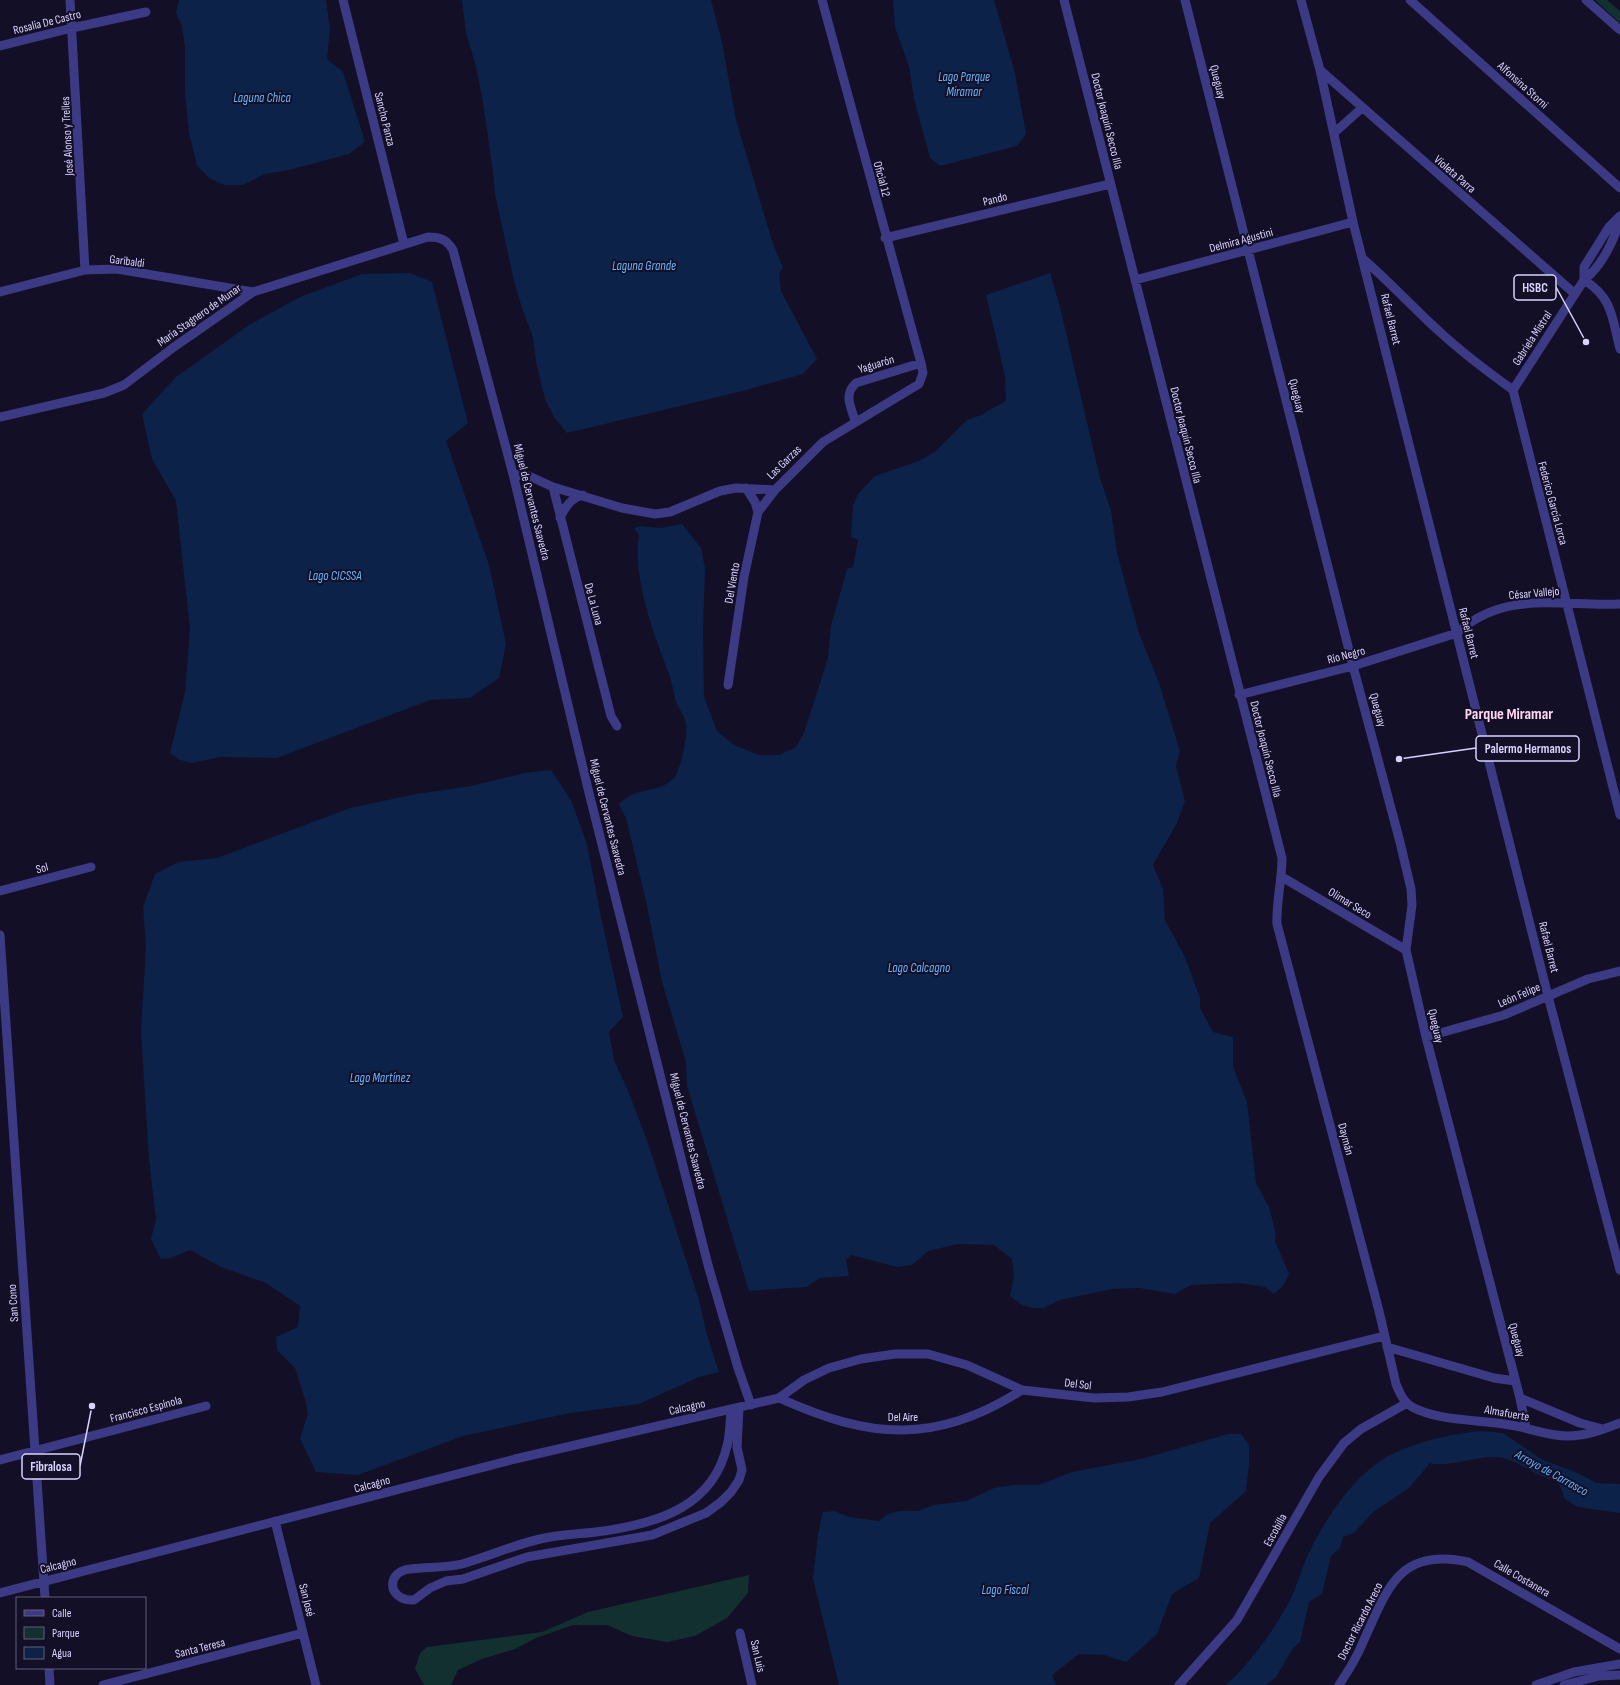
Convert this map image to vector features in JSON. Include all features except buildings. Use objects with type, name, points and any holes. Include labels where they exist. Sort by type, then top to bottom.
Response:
[{"type":"street","name":"José Alonso y Trelles","points":[[70,0],[85,270]]},
{"type":"street","name":"Sancho Panza","points":[[343,0],[404,244]]},
{"type":"street","name":"Oficial 12","points":[[822,0],[885,238],[921,364]]},
{"type":"street","name":"Doctor Joaquín Secco Illa","points":[[1064,0],[1239,694],[1282,858],[1282,877]]},
{"type":"street","name":"Queguay","points":[[1185,0],[1353,666],[1400,842],[1411,889],[1412,905],[1406,950],[1426,1037],[1516,1381],[1526,1428]]},
{"type":"street","name":"Rafael Barret","points":[[1301,0],[1320,70],[1353,222],[1548,996],[1620,1270]]},
{"type":"street","name":"Alfonsina Storni","points":[[1410,0],[1620,188]]},
{"type":"street","points":[[1586,0],[1620,30]]},
{"type":"street","name":"Rosalía De Castro","points":[[0,46],[72,28],[146,12]]},
{"type":"street","name":"Violeta Parra","points":[[1320,70],[1575,294]]},
{"type":"street","points":[[1334,133],[1362,108]]},
{"type":"street","name":"Pando","points":[[885,238],[1110,184]]},
{"type":"street","name":"Gabriela Mistral","points":[[1513,390],[1584,280],[1584,267],[1609,227],[1620,217]]},
{"type":"street","name":"Delmira Agustini","points":[[1135,280],[1353,222]]},
{"type":"street","name":"María Stagnero de Munar","points":[[0,417],[104,393],[124,385],[169,351],[253,292],[428,237],[441,238]]},
{"type":"street","name":"Miguel de Cervantes Saavedra","points":[[441,238],[449,244],[453,250],[514,474],[589,793],[708,1265],[738,1368],[751,1405]]},
{"type":"street","points":[[1363,259],[1383,276],[1441,333],[1477,364],[1513,390]]},
{"type":"street","name":"Garibaldi","points":[[0,292],[85,270],[117,270],[253,292]]},
{"type":"street","points":[[1369,283],[1373,278],[1383,276]]},
{"type":"street","points":[[1584,280],[1596,288],[1608,302],[1620,349]]},
{"type":"street","name":"Las Garzas","points":[[514,474],[529,476],[553,487],[622,508],[655,514],[670,512],[720,491],[746,488],[775,490],[823,442],[919,384],[923,373],[921,364]]},
{"type":"street","name":"Yaguarón","points":[[855,422],[848,396],[850,389],[856,383],[921,364]]},
{"type":"street","name":"Federico García Lorca","points":[[1513,390],[1539,497],[1568,602],[1620,815]]},
{"type":"street","name":"De La Luna","points":[[553,487],[611,716],[617,726]]},
{"type":"street","points":[[746,488],[755,502],[758,512]]},
{"type":"street","points":[[758,512],[775,490]]},
{"type":"street","points":[[560,518],[564,509],[570,502],[577,496],[583,495]]},
{"type":"street","name":"Del Viento","points":[[728,685],[744,577],[758,512]]},
{"type":"street","name":"César Vallejo","points":[[1457,633],[1467,624],[1479,617],[1506,607],[1535,602],[1620,604]]},
{"type":"street","name":"Río Negro","points":[[1239,694],[1353,666],[1457,633]]},
{"type":"street","name":"Sol","points":[[0,891],[91,867]]},
{"type":"street","name":"Olimar Seco","points":[[1282,877],[1406,950]]},
{"type":"street","name":"Daymán","points":[[1282,877],[1276,908],[1277,924],[1396,1384],[1400,1394],[1407,1403]]},
{"type":"street","name":"San Cono","points":[[0,935],[45,1597]]},
{"type":"street","name":"León Felipe","points":[[1426,1037],[1504,1015],[1588,979],[1620,971]]},
{"type":"street","name":"Del Sol","points":[[779,1398],[804,1380],[829,1368],[861,1359],[895,1354],[928,1354],[967,1365],[1022,1390],[1094,1398],[1145,1395],[1384,1336]]},
{"type":"street","points":[[1387,1347],[1494,1378],[1516,1381]]},
{"type":"street","name":"Del Aire","points":[[779,1398],[820,1416],[844,1423],[891,1430],[916,1430],[947,1425],[971,1417],[996,1406],[1022,1390]]},
{"type":"street","name":"Calcagno","points":[[0,1593],[515,1459],[779,1398]]},
{"type":"street","name":"Almafuerte","points":[[1520,1398],[1580,1423],[1604,1430]]},
{"type":"street","name":"Almafuerte","points":[[1407,1403],[1414,1408],[1436,1415],[1526,1428],[1542,1434],[1553,1436],[1587,1434],[1604,1430],[1620,1423]]},
{"type":"street","name":"Escobilla","points":[[1179,1685],[1237,1620],[1319,1477],[1344,1443],[1361,1429],[1407,1403]]},
{"type":"street","name":"Francisco Espínola","points":[[0,1460],[206,1406]]},
{"type":"street","points":[[735,1409],[737,1447],[742,1470],[739,1480],[731,1492],[721,1502],[706,1513],[652,1535],[528,1557],[463,1579],[437,1584],[414,1600],[400,1598],[392,1587],[393,1579],[399,1573],[408,1569],[461,1564],[524,1543],[550,1537],[605,1531],[648,1522],[679,1509],[696,1499],[709,1485],[720,1467],[728,1445],[735,1409]]},
{"type":"street","name":"San José","points":[[275,1521],[316,1685]]},
{"type":"street","points":[[648,1522],[652,1535]]},
{"type":"street","points":[[524,1543],[528,1557]]},
{"type":"street","name":"Calle Costanera","points":[[1404,1570],[1422,1561],[1433,1558],[1445,1558],[1468,1562],[1620,1649]]},
{"type":"street","name":"Doctor Ricardo Areco","points":[[1339,1685],[1360,1650],[1385,1593],[1404,1570]]},
{"type":"street","name":"Santa Teresa","points":[[103,1685],[303,1633]]},
{"type":"street","name":"San Luis","points":[[740,1633],[752,1685]]},
{"type":"street","points":[[1536,1685],[1574,1672],[1620,1664]]},
{"type":"street","points":[[49,1669],[50,1685]]},
{"type":"street","points":[[1564,1685],[1599,1676],[1620,1675]]},
{"type":"green space","points":[[1595,0],[1607,0],[1620,11],[1620,23]]},
{"type":"green space","points":[[749,1575],[748,1593],[727,1618],[695,1636],[667,1642],[632,1636],[607,1625],[573,1625],[536,1638],[515,1649],[482,1659],[458,1670],[451,1685],[424,1685],[415,1669],[420,1653],[427,1647],[542,1632],[588,1612]]},
{"type":"water","name":"Laguna Chica","points":[[179,0],[326,0],[330,29],[327,59],[343,72],[365,142],[349,154],[289,170],[265,174],[243,185],[224,185],[209,178],[197,165],[189,133],[185,94],[185,48],[182,26],[176,13]]},
{"type":"water","name":"Laguna Grande","points":[[462,0],[711,0],[722,42],[736,120],[772,241],[783,268],[779,273],[781,291],[817,359],[803,374],[743,391],[567,433],[554,417],[545,399],[536,362],[533,337],[514,281],[495,194],[483,103],[476,66],[466,33]]},
{"type":"water","name":"Lago Parque Miramar","points":[[893,0],[994,0],[1015,73],[1026,134],[1017,146],[940,166],[930,158],[914,99],[909,66],[895,27]]},
{"type":"water","name":"Lago CICSSA","points":[[410,273],[432,282],[468,423],[446,441],[489,565],[506,644],[499,678],[470,698],[430,700],[277,758],[220,757],[192,763],[180,760],[170,753],[185,692],[190,629],[176,501],[152,459],[142,414],[176,377],[249,325],[300,297],[362,274]]},
{"type":"water","name":"Lago Calcagno","points":[[1050,273],[1060,307],[1100,478],[1111,510],[1117,553],[1139,633],[1159,683],[1180,751],[1176,766],[1185,801],[1177,823],[1153,865],[1163,889],[1165,920],[1185,957],[1200,998],[1200,1008],[1213,1032],[1233,1037],[1233,1067],[1247,1102],[1256,1183],[1269,1207],[1276,1234],[1275,1241],[1289,1274],[1283,1286],[1274,1294],[1265,1287],[1240,1283],[1191,1285],[1175,1294],[1139,1288],[1112,1289],[1060,1300],[1044,1308],[1033,1308],[1022,1305],[1010,1296],[1014,1276],[1012,1259],[994,1245],[958,1244],[928,1251],[912,1265],[897,1267],[851,1255],[846,1260],[849,1276],[820,1278],[806,1287],[749,1291],[687,1086],[686,1062],[662,982],[646,901],[626,818],[619,804],[631,795],[659,787],[669,783],[673,779],[681,761],[685,744],[686,729],[685,721],[676,702],[670,677],[645,603],[638,568],[639,535],[634,528],[640,526],[660,528],[682,524],[701,548],[705,568],[703,630],[704,697],[717,731],[734,745],[759,755],[779,755],[795,748],[804,733],[828,658],[831,626],[847,569],[853,567],[858,540],[851,537],[853,505],[858,494],[875,476],[919,461],[936,451],[967,420],[981,415],[1006,401],[1005,376],[986,295]]},
{"type":"water","name":"Lago Martínez","points":[[551,770],[571,800],[587,844],[623,1017],[609,1032],[614,1060],[629,1093],[649,1146],[699,1300],[707,1335],[719,1372],[699,1377],[639,1404],[570,1413],[463,1436],[358,1475],[316,1472],[300,1438],[308,1414],[305,1399],[295,1368],[277,1350],[276,1337],[298,1327],[300,1306],[266,1283],[221,1267],[190,1250],[171,1258],[161,1259],[151,1239],[156,1219],[149,1160],[141,1031],[146,946],[143,907],[155,874],[178,862],[217,858],[350,808],[416,794],[471,786],[525,773]]},
{"type":"water","name":"Arroyo de Carrasco","points":[[1480,1431],[1503,1433],[1541,1459],[1580,1474],[1596,1483],[1620,1484],[1620,1513],[1577,1507],[1564,1498],[1561,1488],[1556,1480],[1540,1475],[1504,1458],[1488,1457],[1444,1464],[1430,1463],[1409,1488],[1373,1512],[1354,1533],[1343,1537],[1340,1548],[1331,1556],[1322,1594],[1309,1602],[1300,1642],[1293,1648],[1276,1677],[1266,1685],[1226,1685],[1254,1655],[1278,1621],[1291,1598],[1304,1564],[1319,1534],[1338,1504],[1361,1477],[1374,1466],[1398,1451],[1421,1443],[1456,1434]]},
{"type":"water","name":"Lago Fiscal","points":[[1228,1434],[1241,1434],[1249,1445],[1249,1464],[1246,1491],[1210,1523],[1199,1578],[1172,1594],[1157,1634],[1126,1662],[1104,1655],[1079,1654],[1052,1675],[1056,1685],[839,1685],[813,1579],[818,1534],[823,1512],[835,1511],[849,1517],[879,1521],[888,1514],[899,1511],[918,1511],[933,1505],[967,1501],[994,1488],[1013,1485],[1038,1485],[1072,1472],[1141,1459]]},
{"type":"place","name":"HSBC","points":[[1586,342]]},
{"type":"place","name":"Palermo Hermanos","points":[[1399,759]]},
{"type":"place","name":"Fibralosa","points":[[92,1406]]},
{"type":"district","name":"Parque Miramar","points":[[1509,713]]}]
